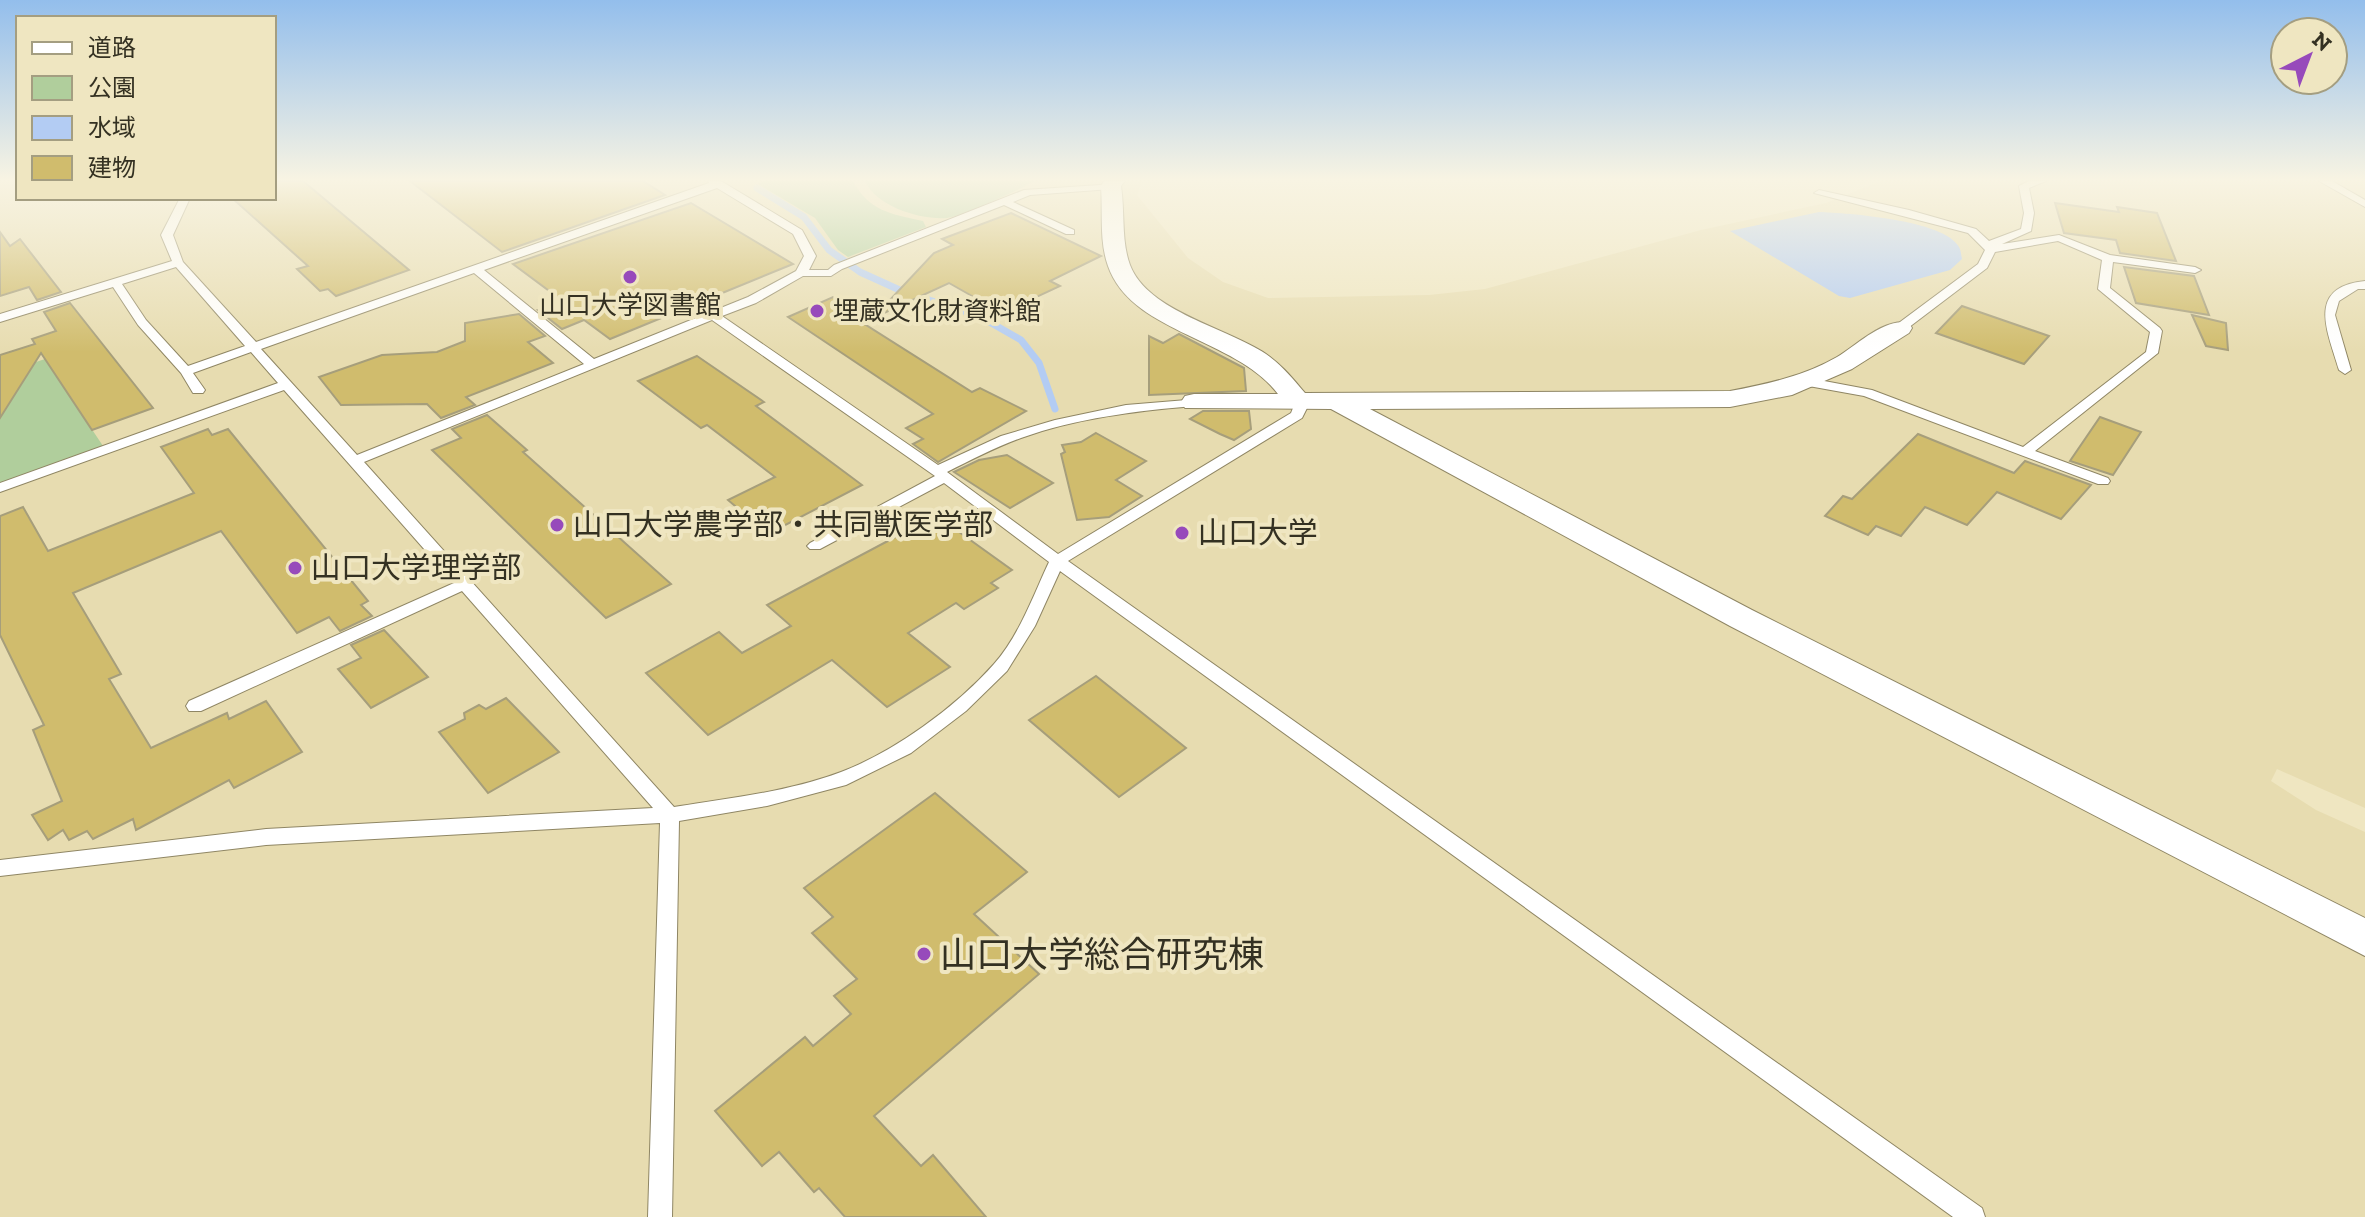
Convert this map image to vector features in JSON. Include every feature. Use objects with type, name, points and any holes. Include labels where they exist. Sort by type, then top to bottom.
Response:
[{"type":"street","points":[[1117,238],[1120,269],[1135,290],[1157,307],[1261,361],[1287,385],[1296,400]]},
{"type":"street","points":[[1194,402],[1730,399],[1783,389],[1803,381],[1843,364],[1900,328]]},
{"type":"street","points":[[1337,402],[1741,618],[2365,938]]},
{"type":"lane","points":[[168,238],[178,263],[357,460],[462,585],[670,815],[660,1217]]},
{"type":"lane","points":[[186,371],[560,238]]},
{"type":"lane","points":[[357,460],[775,290],[801,273],[810,256],[801,238]]},
{"type":"lane","points":[[801,273],[831,273],[838,267],[910,238]]},
{"type":"lane","points":[[1979,238],[1991,249]]},
{"type":"lane","points":[[1900,328],[1983,266],[1994,243],[2008,238]]},
{"type":"lane","points":[[1991,249],[2059,238],[2108,258],[2195,270]]},
{"type":"lane","points":[[2025,452],[2152,353],[2156,331],[2104,289],[2108,258]]},
{"type":"lane","points":[[0,318],[178,263]]},
{"type":"lane","points":[[475,268],[593,365]]},
{"type":"lane","points":[[115,282],[142,322],[186,371],[198,390]]},
{"type":"lane","points":[[2345,370],[2329,315],[2334,299],[2355,286],[2365,285]]},
{"type":"lane","points":[[714,316],[941,474],[1057,561],[1973,1217]]},
{"type":"lane","points":[[1803,381],[1867,393],[2103,481]]},
{"type":"lane","points":[[0,488],[288,384]]},
{"type":"lane","points":[[0,868],[266,837],[670,815],[767,799],[846,778],[905,748],[960,706],[1001,667],[1027,626],[1057,561],[1297,415],[1300,408],[1296,400]]},
{"type":"lane","points":[[815,546],[1016,435],[1089,416],[1194,402]]},
{"type":"lane","points":[[195,706],[462,585]]},
{"type":"shaded area","name":"山口大学","points":[[0,238],[1172,238],[1188,258],[1223,282],[1268,298],[1429,295],[1485,289],[1672,238],[2365,238],[2365,808],[2277,769],[2271,781],[2316,810],[2365,832],[2365,1217],[0,1217]]},
{"type":"green space","points":[[829,238],[898,238],[848,257]]},
{"type":"green space","points":[[45,359],[105,449],[0,488],[0,402],[13,397],[21,385],[0,374]]},
{"type":"water","points":[[1741,238],[1950,238],[1959,247],[1962,259],[1950,270],[1850,298],[1839,296]]},
{"type":"building","points":[[0,238],[4,238],[10,246],[20,239],[61,292],[37,300],[29,287],[0,296]]},
{"type":"building","points":[[276,238],[371,238],[409,270],[336,296],[328,289],[320,291],[297,269],[308,266]]},
{"type":"building","points":[[484,238],[543,238],[502,252]]},
{"type":"building","name":"山口大学図書館","points":[[589,238],[749,238],[793,264],[610,339],[584,320],[562,329],[538,310],[568,305],[513,264]]},
{"type":"building","points":[[1063,238],[1101,256],[1050,281],[1060,286],[1002,313],[949,283],[873,318],[934,253],[953,245],[942,239]]},
{"type":"building","points":[[2100,238],[2167,238],[2176,261],[2120,253],[2116,240]]},
{"type":"building","points":[[2124,267],[2194,276],[2209,315],[2136,303]]},
{"type":"building","points":[[833,297],[871,319],[863,323],[972,392],[980,388],[1026,411],[938,462],[913,444],[923,439],[906,428],[933,414],[788,317]]},
{"type":"building","points":[[70,303],[153,408],[92,430],[41,353],[0,418],[0,355],[35,344],[32,339],[56,331],[44,312]]},
{"type":"building","points":[[1962,306],[2049,336],[2024,364],[1936,333]]},
{"type":"building","points":[[519,314],[545,336],[528,342],[553,363],[466,397],[475,405],[441,418],[427,404],[341,405],[319,377],[382,355],[437,352],[465,341],[465,323]]},
{"type":"building","points":[[2192,315],[2226,323],[2228,350],[2206,346]]},
{"type":"building","points":[[1179,334],[1244,368],[1246,391],[1149,395],[1149,336],[1163,343]]},
{"type":"building","points":[[697,356],[764,402],[756,406],[862,485],[768,534],[728,500],[775,477],[707,425],[701,428],[638,381]]},
{"type":"building","points":[[1203,411],[1249,411],[1251,429],[1234,440],[1190,419]]},
{"type":"building","name":"山口大学農学部・共同獣医学部","points":[[487,415],[527,450],[523,452],[671,584],[606,618],[432,450],[461,438],[452,429]]},
{"type":"building","points":[[2100,417],[2141,432],[2113,475],[2070,461]]},
{"type":"building","points":[[208,429],[212,435],[228,429],[368,601],[361,605],[372,616],[340,631],[329,617],[297,633],[221,531],[73,593],[121,674],[109,679],[151,748],[227,713],[229,719],[266,701],[302,752],[234,788],[229,780],[136,830],[133,819],[93,839],[87,831],[69,840],[63,830],[48,840],[32,815],[62,801],[33,730],[44,725],[0,635],[0,516],[23,507],[48,551],[194,493],[161,447]]},
{"type":"building","points":[[1096,433],[1146,461],[1116,480],[1142,496],[1109,517],[1077,520],[1061,454],[1065,452],[1062,445],[1081,442]]},
{"type":"building","points":[[1918,434],[2014,473],[2025,461],[2091,485],[2061,519],[1997,492],[1967,525],[1925,507],[1901,536],[1876,526],[1868,535],[1825,516],[1843,496],[1852,499]]},
{"type":"building","points":[[1007,455],[1053,483],[1010,508],[954,472],[979,460]]},
{"type":"building","points":[[934,514],[1012,570],[991,583],[998,588],[964,609],[956,603],[908,633],[950,667],[887,707],[832,660],[708,735],[646,673],[719,632],[742,653],[791,626],[767,605],[901,534],[897,531],[921,517],[925,519]]},
{"type":"building","points":[[384,630],[428,677],[371,708],[338,669],[361,658],[351,645]]},
{"type":"building","points":[[1096,676],[1186,748],[1119,797],[1029,720]]},
{"type":"building","points":[[506,698],[559,752],[488,793],[439,732],[465,719],[464,713],[479,705],[486,709]]},
{"type":"building","name":"山口大学総合研究棟","points":[[935,793],[1027,872],[974,914],[1039,974],[874,1116],[921,1166],[933,1155],[986,1217],[845,1217],[819,1188],[814,1192],[779,1152],[762,1166],[715,1111],[805,1037],[813,1046],[851,1014],[834,996],[857,979],[812,933],[833,917],[804,888]]},
{"type":"waterway","points":[[820,238],[829,250],[860,272],[904,292],[979,316],[1021,340],[1039,363],[1055,409]]},
{"type":"place","name":"山口大学図書館","points":[[630,277]]},
{"type":"place","name":"埋蔵文化財資料館","points":[[817,311]]},
{"type":"place","name":"山口大学農学部・共同獣医学部","points":[[557,525]]},
{"type":"place","name":"山口大学","points":[[1182,533]]},
{"type":"place","name":"山口大学理学部","points":[[295,568]]},
{"type":"place","name":"山口大学総合研究棟","points":[[924,954]]}]
